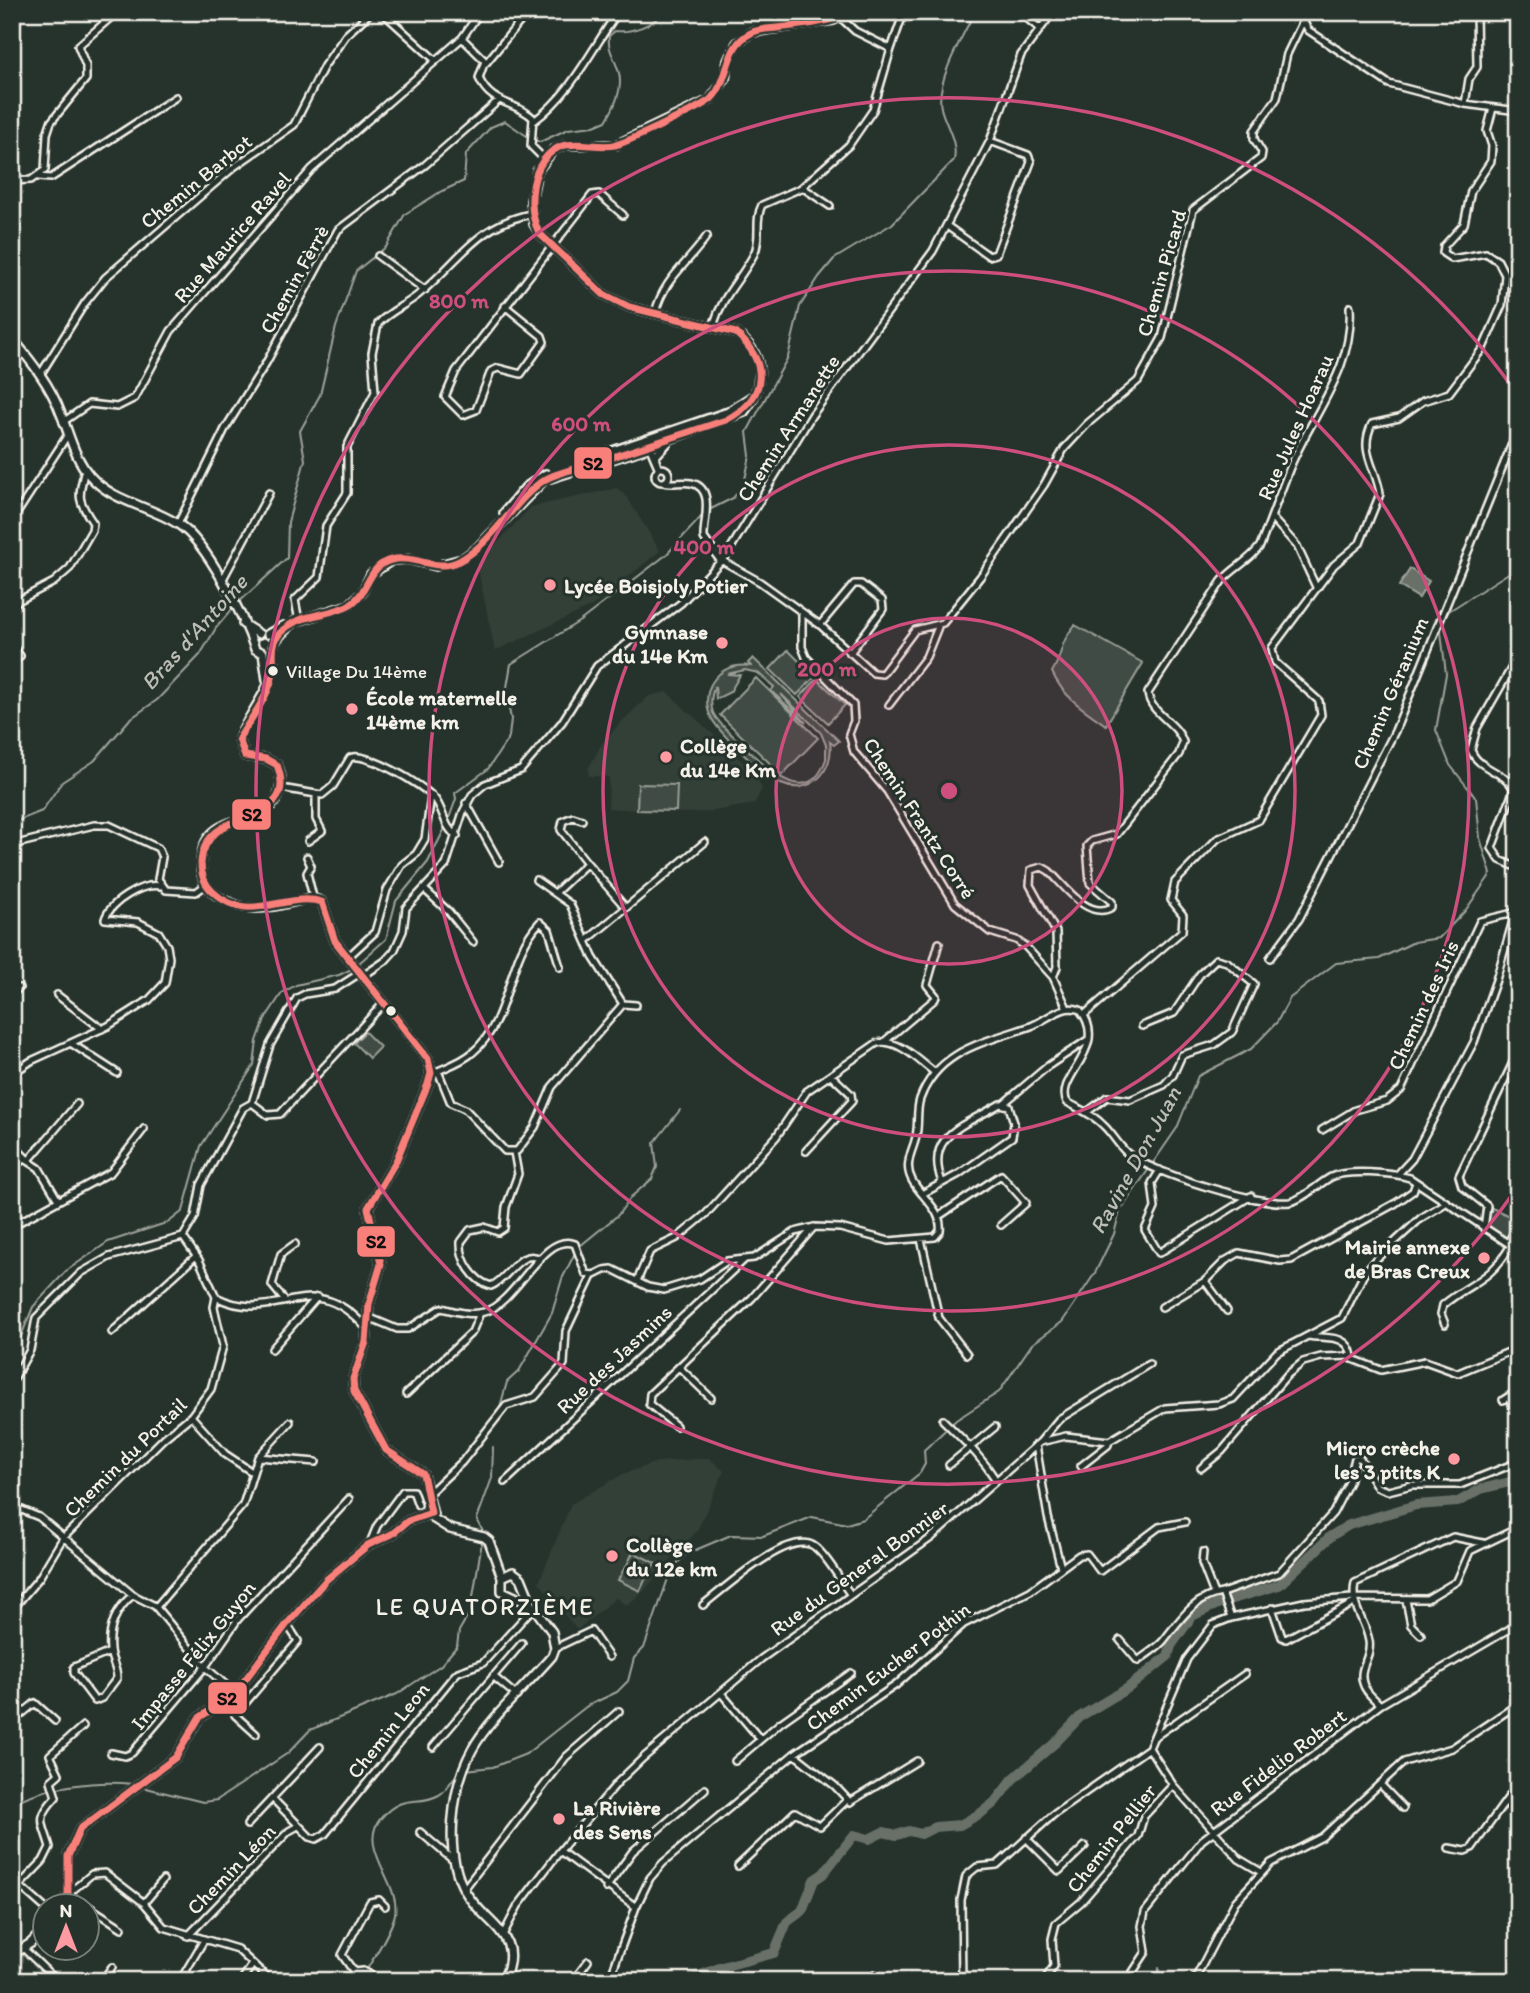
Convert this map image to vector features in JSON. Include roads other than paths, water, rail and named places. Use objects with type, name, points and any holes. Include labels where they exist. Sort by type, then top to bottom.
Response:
[{"type":"main road","points":[[462,559],[537,480],[744,412],[761,374],[755,350],[736,333],[612,300],[552,246],[540,234],[531,215],[534,184],[544,159],[565,145],[616,145],[710,100],[725,79],[728,60],[737,43],[752,32],[841,18],[850,12]]},
{"type":"main road","points":[[12,338],[40,375],[85,469],[107,491],[188,531],[223,579],[254,643],[269,649]]},
{"type":"main road","points":[[631,453],[654,456],[676,435]]},
{"type":"main road","points":[[243,623],[259,634],[268,634],[298,621],[349,605],[362,593],[371,574],[392,560],[407,559],[436,566],[462,559],[477,548],[544,480],[631,453],[648,444]]},
{"type":"main road","points":[[269,649],[279,634],[298,621]]},
{"type":"main road","points":[[254,643],[259,634]]},
{"type":"main road","points":[[268,634],[267,686],[243,728],[240,747],[246,755],[266,759],[277,765],[281,788],[269,808],[232,820],[213,832],[202,853],[201,868],[206,885],[230,903],[249,909],[280,907],[313,897],[325,907],[332,933],[428,1059],[435,1072],[396,1161],[368,1208],[370,1225],[381,1255],[368,1329],[353,1379],[356,1398],[386,1450],[423,1474],[431,1513],[444,1527],[477,1535],[489,1541],[505,1575],[502,1591],[532,1606]]},
{"type":"main road","points":[[68,1892],[68,1856],[75,1837],[88,1822],[176,1757],[198,1718],[235,1693],[287,1624],[327,1579],[368,1545],[393,1534],[408,1521],[431,1513]]},
{"type":"main road","points":[[503,1981],[510,1953],[504,1933],[464,1889],[455,1862],[454,1817],[465,1765],[480,1738],[552,1656],[555,1648],[552,1632],[532,1606],[519,1575],[505,1575]]},
{"type":"main road","points":[[513,1595],[523,1585]]},
{"type":"main road","points":[[12,1955],[32,1941]]},
{"type":"street","points":[[38,177],[46,167],[47,134],[51,122],[86,79],[86,66],[78,46],[117,12]]},
{"type":"street","name":"Chemin Barbot","points":[[40,375],[85,303],[105,278],[234,167],[294,125],[324,66],[346,35],[371,12]]},
{"type":"street","points":[[382,12],[435,60]]},
{"type":"street","name":"Rue Maurice Ravel","points":[[63,422],[89,404],[117,407],[135,398],[171,331],[312,169],[462,38],[480,12]]},
{"type":"street","points":[[528,12],[486,63],[479,78],[498,101],[528,113],[534,121],[531,146],[544,159]]},
{"type":"street","points":[[534,121],[553,107],[570,85],[618,12]]},
{"type":"street","points":[[713,326],[727,292],[755,252],[757,217],[762,205],[802,187],[849,145],[873,110],[904,12]]},
{"type":"street","points":[[934,12],[940,16]]},
{"type":"street","points":[[1019,12],[1039,28]]},
{"type":"street","name":"Chemin Armanette","points":[[466,803],[485,785],[521,770],[546,744],[597,666],[681,603],[722,561],[792,444],[857,351],[911,283],[947,226],[990,141],[1014,72],[1039,28],[1053,12]]},
{"type":"street","points":[[1299,12],[1302,23],[1315,35],[1390,84],[1465,104],[1518,111]]},
{"type":"street","points":[[1465,104],[1469,79],[1477,68],[1476,12]]},
{"type":"street","points":[[841,18],[855,31],[891,49]]},
{"type":"street","name":"Chemin Picard","points":[[889,705],[932,648],[938,627],[980,577],[1044,485],[1064,449],[1087,424],[1131,389],[1159,347],[1189,218],[1198,204],[1241,176],[1261,158],[1262,152],[1254,139],[1254,131],[1277,98],[1287,54],[1302,23]]},
{"type":"street","points":[[462,38],[486,63]]},
{"type":"street","points":[[12,181],[51,178],[176,97]]},
{"type":"street","name":"Chemin Fèrrè","points":[[178,524],[226,429],[266,363],[338,230],[425,165],[498,101]]},
{"type":"street","points":[[1084,1015],[1182,931],[1183,915],[1171,900],[1175,883],[1217,839],[1259,820],[1321,715],[1320,701],[1275,662],[1271,652],[1316,587],[1334,565],[1360,543],[1380,496],[1367,454],[1367,439],[1373,424],[1399,418],[1423,401],[1449,393],[1477,358],[1502,305],[1505,275],[1495,258],[1481,253],[1452,259],[1443,250],[1464,224],[1474,185],[1491,162],[1492,146],[1487,126],[1493,108]]},
{"type":"street","points":[[947,226],[989,256],[996,254],[1031,162],[1028,155],[990,141]]},
{"type":"street","points":[[802,187],[830,206]]},
{"type":"street","points":[[505,306],[542,336],[544,342],[521,374],[498,368],[491,371],[476,410],[463,415],[447,401],[448,387],[505,306],[592,195],[599,194],[623,215]]},
{"type":"street","points":[[298,621],[295,600],[319,577],[326,526],[348,493],[347,447],[375,392],[372,353],[376,329],[382,319],[425,290],[462,251],[499,222],[531,215]]},
{"type":"street","points":[[655,313],[662,289],[695,254],[706,236]]},
{"type":"street","points":[[378,256],[425,290]]},
{"type":"street","name":"Rue Jules Hoarau","points":[[1053,977],[1057,967],[1056,932],[1030,885],[1031,870],[1042,867],[1049,871],[1086,905],[1098,911],[1112,907],[1112,902],[1090,883],[1087,846],[1092,841],[1117,834],[1178,754],[1183,742],[1178,731],[1150,703],[1148,693],[1222,581],[1231,570],[1252,558],[1272,518],[1291,465],[1345,361],[1350,307]]},
{"type":"street","name":"Chemin Géranium","points":[[1270,958],[1299,919],[1395,731],[1518,429]]},
{"type":"street","points":[[12,521],[67,436]]},
{"type":"street","points":[[648,444],[658,468],[656,478],[663,482],[697,485],[704,494],[708,503],[704,530],[709,548],[722,561],[760,582],[802,615],[820,625],[850,653],[883,609],[882,600],[861,584],[854,584],[820,625]]},
{"type":"street","points":[[658,468],[665,469],[668,476],[680,483]]},
{"type":"street","points":[[12,604],[54,582],[70,568],[92,530],[93,523],[84,513],[79,499],[85,469]]},
{"type":"street","points":[[663,482],[668,476]]},
{"type":"street","points":[[223,579],[269,493]]},
{"type":"street","points":[[1272,518],[1297,546],[1316,587]]},
{"type":"street","name":"Chemin Frantz Corré","points":[[802,615],[802,648],[807,657],[853,705],[854,721],[849,734],[854,752],[887,790],[954,904],[990,932],[1016,940],[1026,947],[1053,977],[1067,1008]]},
{"type":"street","name":"Chemin Picard","points":[[850,653],[879,675],[919,628],[938,627]]},
{"type":"street","points":[[1518,638],[1512,667],[1477,728],[1471,750],[1479,763],[1498,773],[1514,789],[1492,848],[1500,860],[1518,868]]},
{"type":"street","points":[[12,645],[20,656],[12,664]]},
{"type":"street","points":[[281,788],[316,797],[326,792],[349,758],[358,755],[408,777],[431,795],[448,828],[457,836]]},
{"type":"street","points":[[349,958],[375,932],[387,890],[402,865],[416,854],[425,839],[431,795]]},
{"type":"street","points":[[308,841],[323,831],[316,819],[316,797]]},
{"type":"street","points":[[12,1382],[30,1350],[36,1318],[81,1273],[108,1257],[183,1237],[195,1217],[201,1185],[243,1108],[252,1103],[270,1045],[297,998],[335,989],[386,961],[403,931],[406,908],[446,865],[466,803]]},
{"type":"street","points":[[466,803],[499,862]]},
{"type":"street","points":[[582,820],[568,818],[563,821],[561,830],[626,908]]},
{"type":"street","points":[[12,845],[109,825],[158,848],[162,857],[160,886]]},
{"type":"street","points":[[586,941],[705,842]]},
{"type":"street","points":[[307,857],[312,866],[307,873],[313,897]]},
{"type":"street","points":[[555,893],[587,863]]},
{"type":"street","points":[[536,880],[570,904],[586,941],[622,1004]]},
{"type":"street","points":[[12,1074],[31,1061],[102,1029],[149,1000],[165,983],[170,958],[159,933],[138,922],[105,919],[110,911],[140,887],[160,886],[166,890],[196,892],[206,885]]},
{"type":"street","points":[[424,889],[449,912],[473,942]]},
{"type":"street","points":[[1398,1174],[1412,1159],[1474,1042],[1496,981],[1518,903]]},
{"type":"street","name":"Chemin des Iris","points":[[1322,1130],[1354,1110],[1387,1101],[1401,1090],[1480,920],[1513,913]]},
{"type":"street","points":[[561,967],[549,930],[540,922],[522,943],[498,1018],[485,1041],[469,1056],[435,1072],[451,1103],[465,1109],[505,1151],[514,1152],[520,1149],[535,1127],[552,1087],[622,1004]]},
{"type":"street","points":[[637,1281],[650,1251],[677,1238],[706,1214],[776,1137],[807,1091],[877,1043],[885,1041],[935,999],[936,996],[927,985],[939,943]]},
{"type":"street","points":[[1087,1112],[1107,1097],[1130,1100],[1164,1085],[1182,1055],[1214,1045],[1233,1032],[1254,989],[1252,981],[1222,959],[1216,959],[1200,974],[1174,1013],[1142,1026]]},
{"type":"street","points":[[12,994],[19,988]]},
{"type":"street","points":[[57,995],[102,1029]]},
{"type":"street","points":[[252,1103],[268,1115],[280,1114],[384,1003]]},
{"type":"street","points":[[622,1004],[636,1005]]},
{"type":"street","points":[[428,1494],[462,1462],[506,1406],[535,1397],[564,1364],[566,1332],[592,1276],[612,1269],[664,1290],[700,1279],[727,1261],[744,1260],[769,1251],[795,1232],[814,1227],[840,1228],[889,1241],[935,1237],[940,1231],[939,1216],[910,1178],[908,1163],[916,1139],[918,1109],[934,1072],[961,1050],[1041,1022],[1067,1008],[1080,1010],[1084,1015],[1088,1039],[1086,1054],[1064,1094],[1066,1102],[1087,1112],[1139,1161],[1192,1184],[1289,1202],[1333,1176],[1398,1174],[1518,1250]]},
{"type":"street","points":[[942,1182],[935,1157],[940,1143],[1003,1104],[1048,1066],[1088,1039]]},
{"type":"street","points":[[885,1041],[900,1046],[934,1072]]},
{"type":"street","points":[[72,1044],[117,1073]]},
{"type":"street","points":[[1484,1229],[1487,1206],[1462,1186],[1459,1176],[1518,1052]]},
{"type":"street","points":[[806,1151],[852,1101],[851,1094],[831,1075]]},
{"type":"street","points":[[12,1166],[28,1160],[76,1104]]},
{"type":"street","points":[[922,1194],[1012,1137],[1014,1128],[1011,1108],[1003,1104]]},
{"type":"street","points":[[12,1226],[111,1172],[144,1129]]},
{"type":"street","points":[[12,1144],[39,1168],[58,1200]]},
{"type":"street","points":[[514,1152],[518,1174],[506,1207],[503,1228],[498,1232],[484,1227],[470,1230],[461,1242],[462,1256],[480,1281],[491,1286],[525,1257],[540,1259]]},
{"type":"street","points":[[1159,1170],[1151,1189],[1155,1208],[1145,1226],[1148,1239],[1159,1253],[1251,1196]]},
{"type":"street","points":[[939,1216],[1000,1175],[1026,1203],[1001,1225]]},
{"type":"street","points":[[1162,1307],[1205,1281],[1231,1256],[1243,1252],[1280,1261],[1297,1258],[1396,1203],[1411,1193],[1416,1183]]},
{"type":"street","points":[[1061,1568],[1048,1517],[1038,1444],[1066,1436],[1108,1441],[1165,1408],[1219,1404],[1233,1399],[1271,1356],[1342,1318],[1365,1272],[1375,1260],[1412,1226],[1444,1204]]},
{"type":"street","points":[[1445,1324],[1441,1314],[1443,1305],[1484,1280],[1498,1266],[1518,1225]]},
{"type":"street","points":[[676,1426],[649,1404],[648,1397],[752,1298],[814,1227]]},
{"type":"street","name":"Chemin du Portail","points":[[12,1610],[39,1578],[64,1538],[164,1438],[191,1416],[208,1396],[219,1369],[223,1346],[214,1307],[216,1297],[196,1256],[183,1237]]},
{"type":"street","points":[[921,1239],[939,1318],[967,1354]]},
{"type":"street","points":[[368,1317],[397,1329],[408,1329],[441,1308],[463,1314],[480,1313],[499,1306],[556,1244],[570,1242],[580,1251],[582,1270],[592,1276]]},
{"type":"street","points":[[285,1301],[277,1295],[272,1285],[282,1254],[295,1244]]},
{"type":"street","points":[[112,1332],[196,1256]]},
{"type":"street","name":"Rue des Jasmins","points":[[505,1482],[744,1260]]},
{"type":"street","points":[[1205,1281],[1227,1311]]},
{"type":"street","points":[[216,1297],[253,1308],[317,1297],[354,1314],[368,1329]]},
{"type":"street","points":[[272,1349],[317,1297]]},
{"type":"street","points":[[406,1394],[472,1332],[480,1313]]},
{"type":"street","points":[[1308,1336],[1337,1338],[1352,1351],[1350,1358]]},
{"type":"street","points":[[1201,1468],[1287,1375],[1303,1362],[1321,1357],[1350,1358],[1381,1370],[1428,1361],[1458,1373],[1518,1348]]},
{"type":"street","name":"Rue du General Bonnier","points":[[504,1933],[518,1906],[618,1782],[761,1659],[931,1538],[1038,1444],[1059,1419],[1149,1364]]},
{"type":"street","points":[[679,1367],[711,1398]]},
{"type":"street","points":[[1517,1391],[1505,1398],[1518,1415]]},
{"type":"street","points":[[191,1416],[225,1454],[252,1472]]},
{"type":"street","points":[[156,1607],[243,1505],[258,1457],[290,1422]]},
{"type":"street","points":[[945,1422],[969,1448],[981,1456],[996,1480]]},
{"type":"street","points":[[950,1465],[995,1427]]},
{"type":"street","points":[[1081,1466],[1108,1445],[1108,1441]]},
{"type":"street","points":[[258,1457],[316,1462]]},
{"type":"street","points":[[1120,1640],[1138,1661],[1163,1642],[1184,1614],[1214,1594],[1279,1573],[1333,1513],[1349,1482],[1355,1458],[1360,1458],[1368,1467],[1377,1487],[1388,1491],[1412,1485],[1460,1485],[1518,1462]]},
{"type":"street","points":[[368,1545],[374,1538],[377,1526],[403,1491],[412,1491],[418,1505]]},
{"type":"street","name":"Impasse Félix Guyon","points":[[111,1753],[125,1756],[132,1753],[205,1667],[238,1619],[349,1499]]},
{"type":"street","points":[[12,1506],[39,1517],[133,1595],[156,1607],[205,1667],[235,1693]]},
{"type":"street","name":"Chemin Eucher Pothin","points":[[609,1981],[636,1907],[650,1878],[663,1863],[794,1754],[896,1685],[964,1624],[1030,1591],[1084,1553],[1100,1571],[1159,1527],[1185,1522]]},
{"type":"street","points":[[962,1981],[964,1881],[977,1867],[997,1865],[1026,1838],[1129,1759],[1149,1748],[1187,1659],[1213,1625],[1272,1608],[1427,1598],[1452,1586],[1459,1578],[1466,1556],[1483,1543],[1518,1528]]},
{"type":"street","points":[[1380,1705],[1362,1682],[1362,1669],[1368,1657],[1369,1641],[1353,1601],[1357,1580],[1453,1537],[1483,1543]]},
{"type":"street","points":[[703,1605],[774,1551],[807,1544],[817,1548],[851,1595]]},
{"type":"street","points":[[1203,1552],[1202,1563],[1214,1594]]},
{"type":"street","points":[[1222,1593],[1231,1618]]},
{"type":"street","points":[[110,1652],[76,1664],[73,1671],[95,1701],[102,1698],[117,1678],[110,1652],[116,1614],[133,1595]]},
{"type":"street","points":[[1406,1600],[1411,1625],[1421,1635]]},
{"type":"street","points":[[1272,1608],[1282,1637],[1286,1639],[1353,1601]]},
{"type":"street","name":"Chemin Leon","points":[[298,1826],[310,1838],[316,1839],[325,1834],[453,1677],[483,1663],[532,1606]]},
{"type":"street","points":[[256,1734],[235,1716],[298,1641],[287,1624]]},
{"type":"street","name":"Rue Fidelio Robert","points":[[1127,1981],[1145,1957],[1142,1926],[1149,1904],[1202,1840],[1380,1705],[1518,1624]]},
{"type":"street","points":[[555,1648],[591,1631],[609,1657]]},
{"type":"street","points":[[433,1747],[522,1643]]},
{"type":"street","points":[[735,1761],[760,1739],[850,1673]]},
{"type":"street","points":[[1156,1736],[1245,1674]]},
{"type":"street","points":[[493,1676],[517,1696]]},
{"type":"street","points":[[721,1693],[760,1739]]},
{"type":"street","points":[[12,1722],[35,1703],[55,1721]]},
{"type":"street","points":[[1194,1981],[1224,1918],[1261,1872],[1281,1855],[1322,1838],[1409,1759],[1452,1748],[1518,1703]]},
{"type":"street","points":[[464,1889],[566,1757],[619,1711]]},
{"type":"street","points":[[19,1886],[49,1850],[41,1821],[46,1809],[56,1797],[51,1781],[59,1774],[50,1755],[83,1726]]},
{"type":"street","name":"Chemin Léon","points":[[247,1825],[320,1747]]},
{"type":"street","points":[[1149,1748],[1173,1785],[1238,1858],[1261,1872]]},
{"type":"street","points":[[794,1754],[835,1786],[846,1801]]},
{"type":"street","points":[[738,1866],[794,1812],[820,1826],[846,1801],[855,1800],[917,1761]]},
{"type":"street","points":[[1380,1784],[1403,1808]]},
{"type":"street","points":[[1449,1848],[1465,1851],[1472,1848],[1518,1784]]},
{"type":"street","name":"Chemin Pellier","points":[[1044,1981],[1055,1966],[1052,1939],[1056,1923],[1081,1902],[1138,1836],[1144,1816],[1173,1785]]},
{"type":"street","points":[[606,1888],[633,1852],[705,1789]]},
{"type":"street","points":[[272,1798],[298,1826]]},
{"type":"street","name":"Chemin Léon","points":[[188,1936],[289,1831],[298,1826]]},
{"type":"street","points":[[419,1832],[455,1862]]},
{"type":"street","points":[[1026,1838],[1059,1871],[1085,1846]]},
{"type":"street","points":[[560,1852],[606,1888],[636,1907]]},
{"type":"street","name":"Chemin Léon","points":[[70,1892],[92,1874],[105,1873],[144,1903],[164,1927],[237,1949],[271,1981]]},
{"type":"street","points":[[12,1879],[32,1897]]},
{"type":"street","points":[[144,1903],[163,1880]]},
{"type":"street","points":[[354,1972],[343,1961],[342,1950],[370,1902],[379,1900],[385,1906]]},
{"type":"street","points":[[102,1915],[122,1928]]},
{"type":"street","points":[[180,1981],[204,1940]]},
{"type":"street","points":[[24,1949],[57,1981]]},
{"type":"street","points":[[573,1981],[588,1961]]},
{"type":"street","points":[[241,1981],[253,1965]]},
{"type":"street","points":[[102,1981],[112,1968]]},
{"type":"street","points":[[348,1981],[354,1972],[363,1971],[383,1981]]},
{"type":"street","points":[[874,1974],[880,1981]]},
{"type":"waterway","name":"Bras d'Antoine","points":[[237,604],[287,558],[288,522],[305,460],[300,431],[320,395],[336,327],[356,271],[386,247],[405,214],[440,192],[464,181],[466,154],[491,127],[505,121],[540,142],[568,129],[594,126],[606,121],[615,104],[620,85],[609,36],[615,31],[642,27],[664,12]]},
{"type":"waterway","points":[[707,511],[733,498],[744,484],[750,456],[747,432],[788,357],[800,306],[819,277],[834,259],[892,224],[954,160],[954,146],[940,97],[951,59],[975,12]]},
{"type":"waterway","points":[[448,821],[456,799],[455,793],[488,769],[509,737],[511,719],[506,693],[511,664],[580,621],[666,555],[703,515]]},
{"type":"waterway","name":"Ravine Don Juan","points":[[465,1770],[493,1767],[526,1754],[587,1706],[617,1692],[628,1681],[634,1658],[644,1648],[671,1570],[686,1554],[731,1535],[763,1536],[812,1517],[847,1524],[863,1519],[920,1473],[925,1464],[924,1450],[956,1420],[999,1392],[1032,1344],[1062,1322],[1095,1273],[1114,1234],[1120,1211],[1177,1128],[1198,1076],[1251,1049],[1277,1022],[1290,998],[1336,963],[1379,959],[1414,942],[1439,938],[1465,911],[1491,874],[1480,838],[1476,798],[1450,765],[1436,730],[1446,674],[1442,622],[1449,611],[1518,567]]},
{"type":"waterway","name":"Bras d'Antoine","points":[[12,823],[42,811],[62,782],[94,761],[130,719],[157,700],[200,655],[216,628],[233,608]]},
{"type":"waterway","points":[[358,964],[386,939],[396,901],[428,862],[446,826]]},
{"type":"waterway","points":[[12,1358],[33,1307],[66,1271],[108,1242],[169,1222],[183,1211],[201,1146],[254,1065],[257,1041],[265,1019],[282,993],[296,985],[339,975],[354,968]]},
{"type":"waterway","points":[[580,1246],[618,1215],[631,1197],[652,1179],[657,1167],[654,1143],[680,1110]]},
{"type":"waterway","points":[[500,1407],[507,1382],[519,1371],[552,1313],[562,1279],[575,1253]]},
{"type":"waterway","points":[[483,1532],[477,1519],[492,1478],[493,1447]]},
{"type":"waterway","points":[[1229,1600],[1279,1585],[1331,1536],[1349,1525],[1416,1505],[1458,1502],[1481,1489],[1518,1480]]},
{"type":"waterway","points":[[473,1597],[482,1541]]},
{"type":"waterway","points":[[686,1981],[722,1967],[774,1953],[787,1922],[802,1911],[814,1880],[823,1874],[854,1835],[869,1839],[883,1832],[897,1835],[909,1831],[921,1834],[935,1827],[960,1825],[981,1813],[994,1803],[1013,1779],[1055,1743],[1081,1716],[1128,1688],[1168,1656],[1171,1646],[1192,1616],[1222,1602]]},
{"type":"waterway","points":[[142,1787],[203,1802],[217,1800],[288,1753],[310,1730],[397,1694],[441,1665],[457,1646],[459,1631],[470,1612]]},
{"type":"waterway","name":"Ravine Don Juan","points":[[360,1981],[385,1938],[395,1914],[392,1890],[373,1841],[375,1829],[389,1810],[404,1802],[439,1795],[460,1772]]},
{"type":"waterway","points":[[12,1804],[39,1793],[71,1786],[133,1784]]},
{"type":"waterway","points":[[1158,1981],[1159,1968]]},
{"type":"place","name":"Lycée Boisjoly Potier","points":[[550,585]]},
{"type":"place","name":"Gymnase du 14e Km","points":[[722,643]]},
{"type":"place","name":"Village Du 14ème","points":[[273,671]]},
{"type":"place","name":"École maternelle 14ème km","points":[[352,709]]},
{"type":"place","name":"Collège du 14e Km","points":[[666,757]]},
{"type":"place","name":"Mairie annexe de Bras Creux","points":[[1484,1258]]},
{"type":"place","name":"Micro crèche les 3 ptits K","points":[[1454,1459]]},
{"type":"place","name":"Collège du 12e km","points":[[612,1556]]},
{"type":"place","name":"La Rivière des Sens","points":[[559,1819]]},
{"type":"district","name":"LE QUATORZIÈME","points":[[485,1606]]}]
